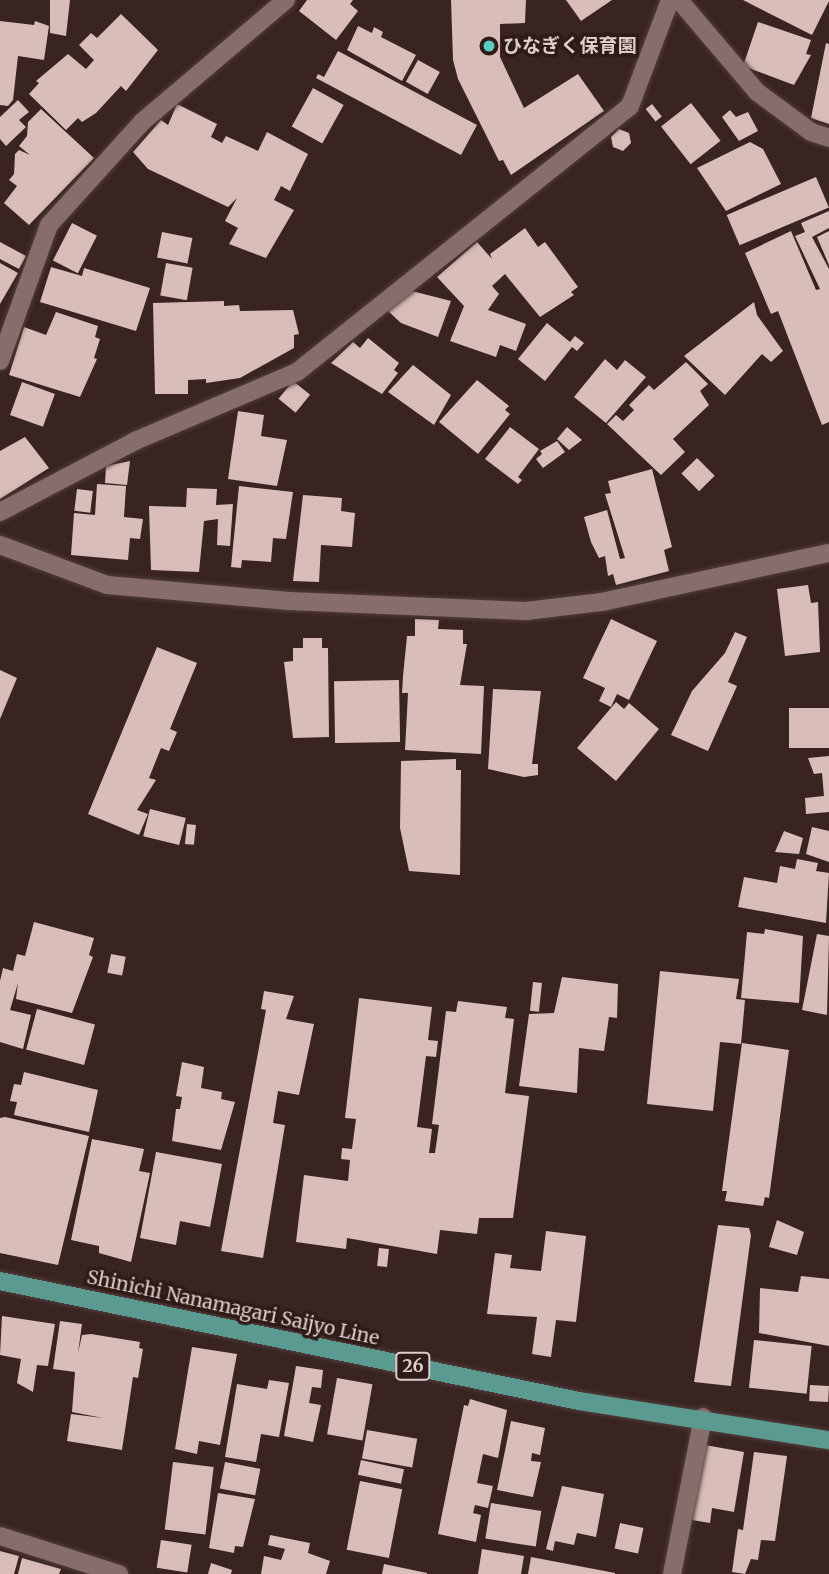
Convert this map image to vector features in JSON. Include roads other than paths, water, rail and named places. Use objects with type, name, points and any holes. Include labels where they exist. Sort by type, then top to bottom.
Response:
[{"type":"main road","name":"Shinichi Nanamagari Saijyo Line","points":[[0,1281],[579,1401],[703,1417],[829,1440]]},
{"type":"street","points":[[0,360],[49,225],[142,122],[286,0]]},
{"type":"street","points":[[0,512],[135,441],[297,372],[630,106],[670,0]]},
{"type":"street","points":[[679,0],[757,92],[811,132],[829,138]]},
{"type":"street","points":[[0,545],[107,585],[289,601],[526,611],[601,602],[829,553]]},
{"type":"street","points":[[673,1574],[703,1417]]},
{"type":"street","points":[[0,1536],[120,1574]]},
{"type":"place","name":"ひなぎく保育園","points":[[489,46]]}]
